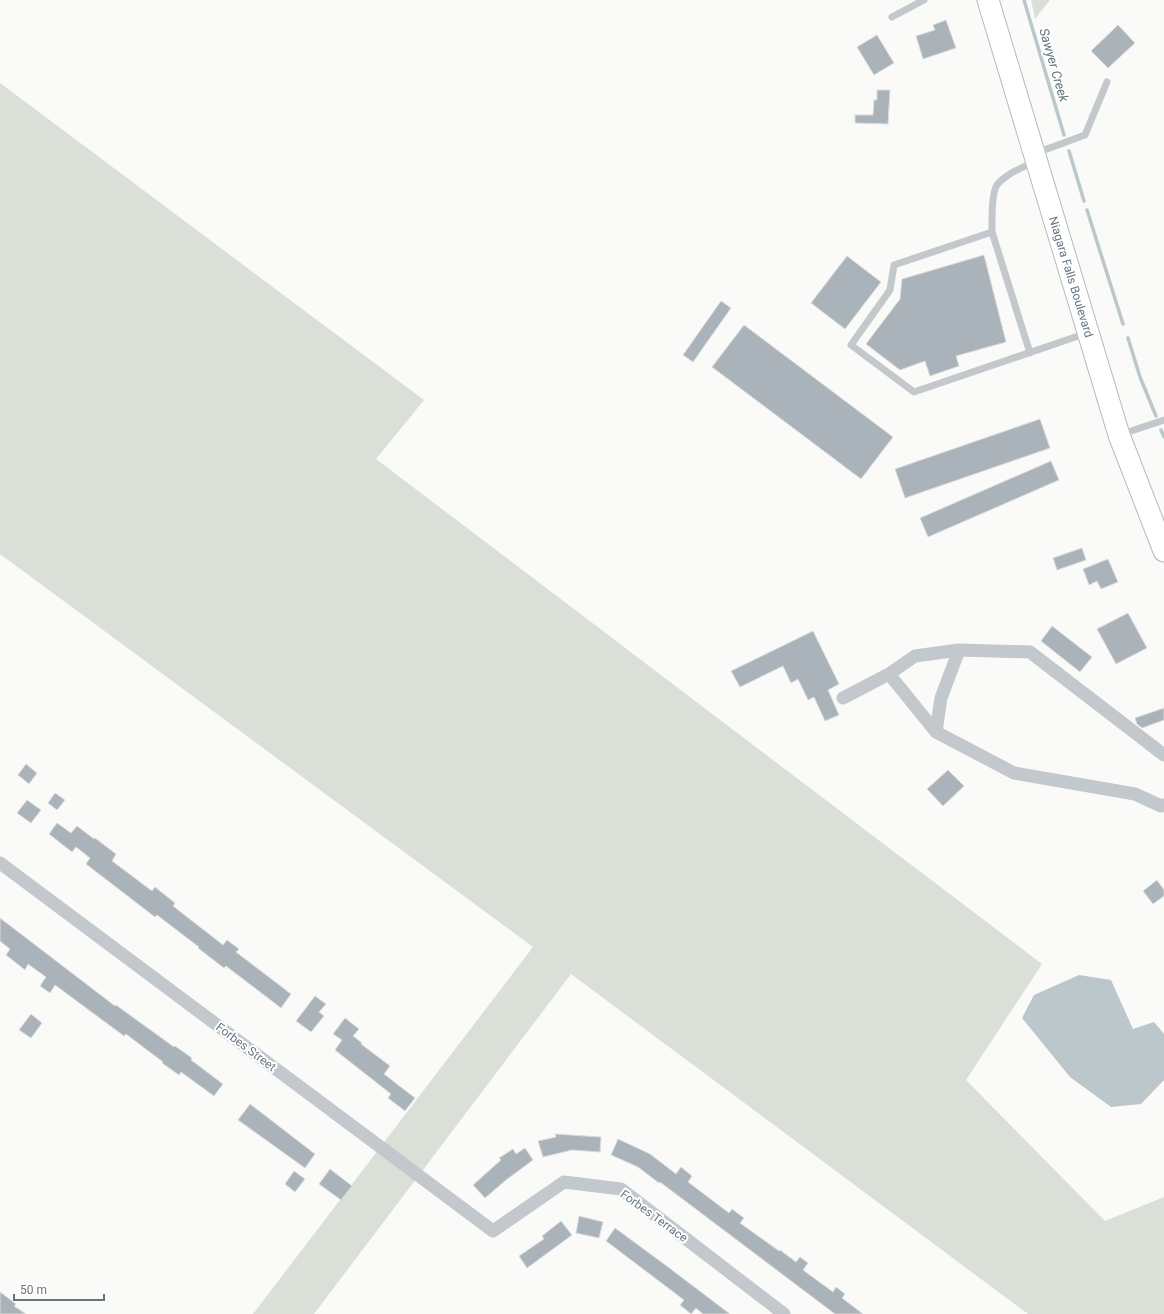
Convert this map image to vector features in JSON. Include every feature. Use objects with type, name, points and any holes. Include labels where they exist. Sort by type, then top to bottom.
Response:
[{"type":"main road","name":"Niagara Falls Boulevard","points":[[988,0],[1119,435],[1156,521],[1164,551]]},
{"type":"street","points":[[936,732],[941,698],[959,650]]},
{"type":"street","points":[[843,698],[889,674],[915,656],[959,650],[1030,652],[1164,755]]},
{"type":"street","points":[[889,674],[936,732],[1014,773],[1135,794],[1161,806],[1164,805]]},
{"type":"street","name":"Forbes Street","points":[[0,863],[493,1231]]},
{"type":"street","name":"Forbes Terrace","points":[[493,1231],[564,1182],[621,1189],[784,1314]]},
{"type":"lane","points":[[892,18],[924,0]]},
{"type":"lane","points":[[1030,353],[992,232],[992,210],[996,186],[1035,157],[1085,135],[1107,82]]},
{"type":"lane","points":[[992,232],[894,265],[890,290],[851,345],[914,392],[1088,333]]},
{"type":"lane","points":[[1119,435],[1164,420]]},
{"type":"shaded area","points":[[1031,0],[1050,0],[1035,19]]},
{"type":"shaded area","points":[[0,83],[424,400],[376,459],[1042,964],[966,1080],[1105,1221],[1164,1197],[1164,1314],[1028,1314],[571,974],[314,1314],[253,1314],[533,947],[0,554]]},
{"type":"shaded area","points":[[1079,975],[1111,980],[1133,1029],[1154,1022],[1164,1034],[1164,1080],[1141,1104],[1111,1107],[1070,1077],[1022,1018],[1034,995]]},
{"type":"building","points":[[946,20],[956,48],[923,59],[916,36],[935,30],[933,25]]},
{"type":"building","points":[[1118,25],[1135,43],[1108,68],[1091,51]]},
{"type":"building","points":[[877,35],[894,63],[874,75],[857,47]]},
{"type":"building","points":[[877,90],[890,90],[888,124],[855,123],[855,115],[873,115],[874,100],[877,100]]},
{"type":"building","points":[[984,255],[1006,342],[956,356],[959,366],[930,376],[925,361],[900,370],[866,344],[900,299],[902,279]]},
{"type":"building","points":[[847,256],[881,282],[845,329],[811,303]]},
{"type":"building","points":[[721,301],[731,308],[693,362],[683,355]]},
{"type":"building","points":[[744,325],[893,437],[861,479],[712,367]]},
{"type":"building","points":[[1040,419],[1050,448],[905,498],[895,469]]},
{"type":"building","points":[[1051,461],[1059,480],[928,537],[920,518]]},
{"type":"building","points":[[1082,548],[1086,560],[1057,570],[1053,558]]},
{"type":"building","points":[[1108,559],[1118,582],[1101,589],[1097,581],[1089,585],[1083,569]]},
{"type":"building","points":[[1128,613],[1147,648],[1116,664],[1097,629]]},
{"type":"building","points":[[1052,626],[1092,657],[1080,672],[1041,641]]},
{"type":"building","points":[[813,631],[839,684],[828,690],[839,715],[825,721],[814,697],[808,700],[798,679],[791,683],[783,666],[740,687],[731,671]]},
{"type":"building","points":[[1164,708],[1164,720],[1142,728],[1137,724],[1135,718]]},
{"type":"building","points":[[26,764],[37,773],[29,784],[18,775]]},
{"type":"building","points":[[948,770],[964,786],[943,806],[927,789]]},
{"type":"building","points":[[55,793],[65,800],[57,810],[48,803]]},
{"type":"building","points":[[27,800],[41,810],[31,823],[17,813]]},
{"type":"building","points":[[57,823],[71,833],[77,826],[94,839],[95,838],[116,854],[112,861],[152,891],[155,887],[175,903],[173,906],[223,945],[227,940],[239,949],[236,952],[291,994],[281,1008],[226,966],[224,968],[157,915],[155,917],[86,864],[90,858],[76,847],[72,852],[49,834]]},
{"type":"building","points":[[1157,880],[1164,890],[1164,896],[1153,904],[1143,891]]},
{"type":"building","points":[[0,918],[115,1006],[116,1005],[174,1047],[175,1046],[192,1058],[191,1060],[223,1084],[214,1096],[181,1072],[179,1075],[126,1034],[124,1036],[55,985],[50,993],[40,986],[46,977],[28,964],[25,970],[6,955],[10,949],[0,941]]},
{"type":"building","points":[[315,996],[326,1004],[319,1012],[324,1016],[311,1032],[296,1021]]},
{"type":"building","points":[[31,1014],[42,1023],[31,1038],[19,1030]]},
{"type":"building","points":[[345,1018],[359,1029],[353,1036],[390,1066],[384,1074],[415,1098],[405,1111],[388,1098],[391,1094],[335,1050],[342,1040],[333,1034]]},
{"type":"building","points":[[250,1104],[315,1154],[305,1168],[238,1120]]},
{"type":"building","points":[[555,1134],[601,1137],[600,1152],[572,1150],[543,1157],[538,1141],[556,1137]]},
{"type":"building","points":[[618,1139],[650,1154],[676,1174],[681,1167],[692,1176],[688,1182],[729,1213],[732,1209],[744,1218],[740,1223],[779,1251],[780,1250],[796,1262],[800,1257],[808,1263],[803,1270],[833,1292],[836,1287],[845,1294],[842,1298],[863,1314],[835,1314],[660,1182],[659,1183],[638,1167],[611,1155]]},
{"type":"building","points":[[525,1148],[533,1160],[485,1198],[473,1185],[501,1160],[499,1158],[513,1149],[516,1154]]},
{"type":"building","points":[[330,1169],[352,1186],[341,1200],[319,1184]]},
{"type":"building","points":[[294,1171],[305,1179],[295,1192],[285,1184]]},
{"type":"building","points":[[579,1216],[603,1222],[599,1238],[576,1233]]},
{"type":"building","points":[[561,1221],[572,1235],[527,1268],[519,1256],[544,1239],[542,1236]]},
{"type":"building","points":[[615,1228],[730,1314],[703,1314],[696,1308],[691,1314],[680,1305],[684,1300],[606,1241]]},
{"type":"building","points":[[0,1292],[16,1304],[14,1306],[26,1314],[0,1314]]},
{"type":"waterway","name":"Sawyer Creek","points":[[1024,0],[1064,135]]},
{"type":"waterway","name":"Sawyer Creek","points":[[1069,151],[1084,201]]},
{"type":"waterway","name":"Sawyer Creek","points":[[1087,210],[1123,324]]},
{"type":"waterway","name":"Sawyer Creek","points":[[1128,338],[1140,377],[1156,416]]},
{"type":"waterway","name":"Sawyer Creek","points":[[1161,430],[1164,437]]}]
